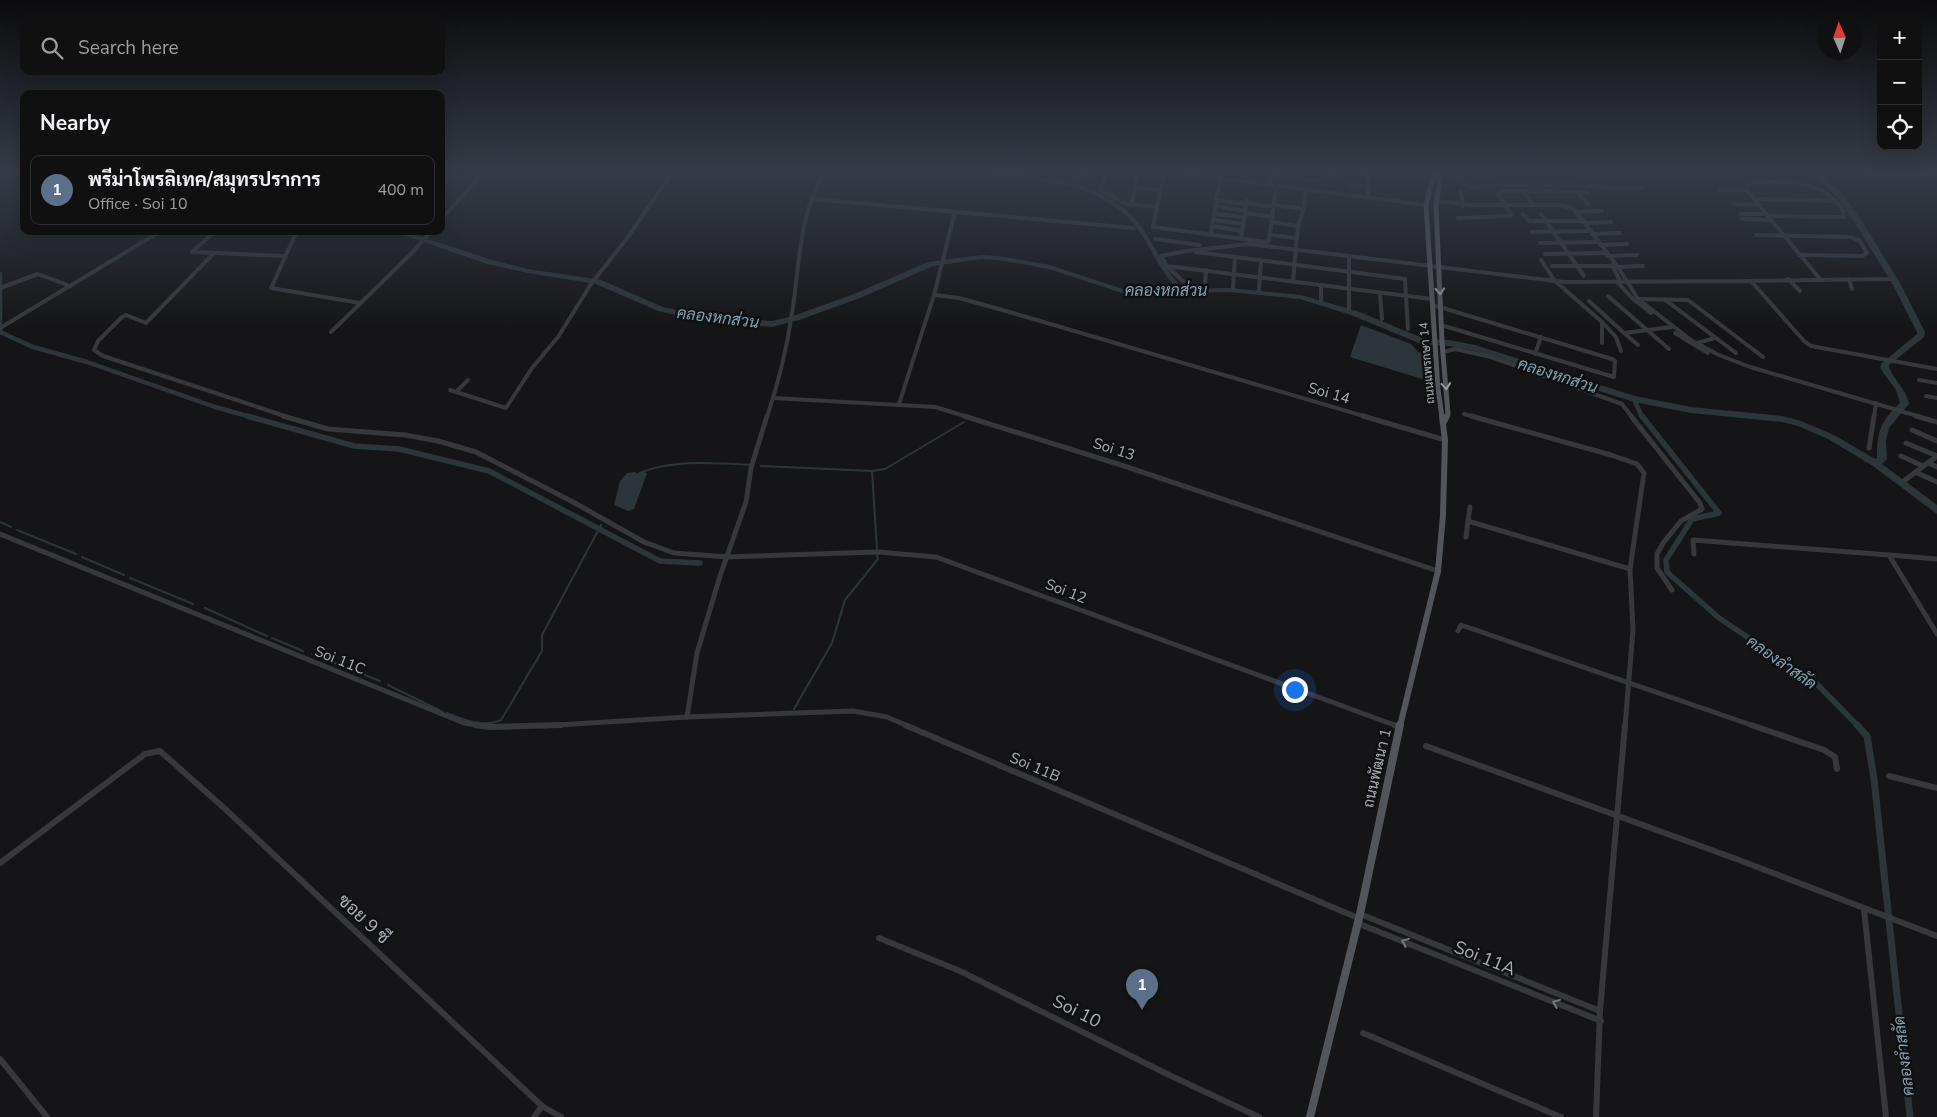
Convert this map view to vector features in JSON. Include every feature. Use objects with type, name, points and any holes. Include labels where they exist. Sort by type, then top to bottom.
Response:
[{"type":"main road","name":"ถนนแพรกษา 14","points":[[1428,225],[1434,335],[1441,350]]},
{"type":"main road","name":"ถนนแพรกษา 14","points":[[1437,225],[1441,350],[1448,414],[1444,422]]},
{"type":"main road","name":"ถนนพัฒนา 1","points":[[1310,1117],[1438,571],[1443,515],[1444,422]]},
{"type":"street","points":[[450,390],[458,390],[506,408],[532,368],[558,337],[593,282],[636,225]]},
{"type":"street","points":[[687,717],[697,654],[720,576],[746,502],[753,462],[773,398],[792,314],[803,225]]},
{"type":"street","points":[[899,404],[934,295],[951,225]]},
{"type":"street","points":[[1102,225],[1134,228]]},
{"type":"street","points":[[1153,225],[1153,227],[1173,230],[1268,242],[1271,225]]},
{"type":"street","points":[[1241,238],[1243,225]]},
{"type":"street","points":[[1292,225],[1298,226],[1293,281]]},
{"type":"street","points":[[1549,225],[1584,276]]},
{"type":"street","points":[[1587,225],[1636,299]]},
{"type":"street","points":[[1775,225],[1807,265],[1807,269],[1818,279]]},
{"type":"street","points":[[1211,234],[1212,226],[1242,231]]},
{"type":"street","points":[[1172,241],[1173,230]]},
{"type":"street","points":[[1532,232],[1620,233]]},
{"type":"street","points":[[0,328],[154,235]]},
{"type":"street","points":[[211,235],[192,252],[285,256]]},
{"type":"street","points":[[294,235],[271,288],[360,303]]},
{"type":"street","points":[[331,332],[414,251],[428,235]]},
{"type":"street","points":[[1269,235],[1296,238]]},
{"type":"street","points":[[1756,235],[1851,237],[1860,241],[1867,253],[1862,256],[1799,255]]},
{"type":"street","points":[[1155,239],[1200,245]]},
{"type":"street","points":[[1540,243],[1627,244]]},
{"type":"street","points":[[1188,286],[1167,266],[1161,256],[1186,251],[1249,244],[1555,281],[1627,283],[1788,279],[1892,280]]},
{"type":"street","points":[[1186,251],[1405,280],[1408,329]]},
{"type":"street","name":"Soi 12","points":[[214,253],[146,323],[126,316],[122,317],[98,342],[94,350],[103,356],[168,378],[328,429],[405,435],[438,441],[476,452],[509,467],[657,548],[674,553],[728,557],[878,552],[908,553],[936,557],[1401,727]]},
{"type":"street","points":[[1545,254],[1637,255]]},
{"type":"street","points":[[1233,288],[1235,257]]},
{"type":"street","points":[[1349,257],[1349,308]]},
{"type":"street","points":[[1541,260],[1555,281],[1602,322],[1616,337],[1621,351]]},
{"type":"street","points":[[1259,290],[1261,261]]},
{"type":"street","points":[[1614,265],[1620,283],[1636,299],[1686,341],[1717,358],[1937,423]]},
{"type":"street","points":[[1167,266],[1293,281],[1432,302],[1615,360],[1614,377],[1441,325]]},
{"type":"street","points":[[1552,266],[1643,266]]},
{"type":"street","points":[[1205,285],[1206,270]]},
{"type":"street","points":[[0,288],[38,274],[70,286]]},
{"type":"street","points":[[1788,279],[1800,291]]},
{"type":"street","points":[[1850,279],[1852,289]]},
{"type":"street","points":[[1751,281],[1810,346],[1937,369]]},
{"type":"street","points":[[1321,286],[1321,300]]},
{"type":"street","points":[[1380,294],[1382,319]]},
{"type":"street","name":"Soi 14","points":[[934,295],[959,298],[986,305],[1445,440]]},
{"type":"street","points":[[1608,296],[1669,349]]},
{"type":"street","points":[[1636,299],[1688,300],[1763,357]]},
{"type":"street","points":[[1664,299],[1736,354]]},
{"type":"street","points":[[1589,301],[1638,345]]},
{"type":"street","points":[[1602,322],[1602,343]]},
{"type":"street","points":[[1624,333],[1670,327],[1719,355],[1750,368]]},
{"type":"street","points":[[1535,354],[1541,337]]},
{"type":"street","points":[[1697,343],[1716,338]]},
{"type":"street","points":[[1441,350],[1455,349],[1491,357],[1622,404],[1700,503],[1702,509],[1681,521],[1663,543],[1657,554],[1657,568],[1672,590]]},
{"type":"street","points":[[458,390],[468,380]]},
{"type":"street","points":[[1919,380],[1937,383]]},
{"type":"street","points":[[1926,396],[1937,398]]},
{"type":"street","name":"Soi 13","points":[[773,398],[899,404],[935,408],[970,417],[1138,470],[1438,571]]},
{"type":"street","points":[[1869,448],[1876,405]]},
{"type":"street","points":[[1464,414],[1609,454],[1637,464],[1644,473],[1630,570],[1633,630],[1600,1011],[1602,1021],[1596,1117]]},
{"type":"street","points":[[1912,430],[1937,441]]},
{"type":"street","points":[[1906,443],[1937,456]]},
{"type":"street","points":[[1901,456],[1925,465],[1937,467]]},
{"type":"street","points":[[1905,480],[1937,456]]},
{"type":"street","points":[[1915,472],[1937,482]]},
{"type":"street","points":[[1466,537],[1470,507]]},
{"type":"street","points":[[1468,521],[1630,570]]},
{"type":"street","name":"Soi 11C","points":[[0,534],[464,724],[489,727],[524,727],[687,717]]},
{"type":"street","points":[[1694,554],[1692,540],[1937,559]]},
{"type":"street","points":[[1889,556],[1937,634]]},
{"type":"street","points":[[1460,626],[1824,750],[1835,758],[1837,769]]},
{"type":"street","name":"Soi 11B","points":[[687,717],[853,711],[887,717],[1358,918]]},
{"type":"street","points":[[1426,746],[1786,877],[1937,936]]},
{"type":"street","name":"ซอย 9 ซี","points":[[0,863],[145,754],[160,751],[542,1106],[562,1117]]},
{"type":"street","points":[[1889,776],[1937,788]]},
{"type":"street","points":[[1864,909],[1886,1117]]},
{"type":"street","points":[[1358,918],[1484,964],[1600,1011]]},
{"type":"street","name":"Soi 11A","points":[[1358,918],[1482,973],[1602,1021]]},
{"type":"street","name":"Soi 10","points":[[879,938],[960,971],[1258,1117]]},
{"type":"street","points":[[1482,973],[1484,964]]},
{"type":"street","points":[[1533,993],[1534,984]]},
{"type":"street","points":[[1363,1034],[1561,1117]]},
{"type":"street","points":[[0,1058],[47,1117]]},
{"type":"street","points":[[534,1117],[542,1106]]},
{"type":"shaded area","points":[[1361,325],[1411,344],[1418,352],[1433,355],[1434,391],[1432,382],[1350,357]]},
{"type":"shaded area","points":[[641,471],[647,473],[634,509],[628,511],[614,505],[620,481],[627,473],[635,472],[638,474]]},
{"type":"waterway","points":[[1138,225],[1180,290]]},
{"type":"waterway","points":[[1860,225],[1897,285],[1921,332],[1921,335],[1885,364],[1884,368],[1900,389],[1905,404],[1887,422],[1884,428],[1882,459],[1876,464]]},
{"type":"waterway","name":"คลองหกส่วน","points":[[408,235],[424,240]]},
{"type":"waterway","name":"คลองหกส่วน","points":[[426,241],[490,262],[528,271],[598,282],[661,309],[701,318],[772,324],[796,318],[857,296],[931,264],[981,257],[999,258],[1050,267],[1125,292],[1230,290],[1301,297],[1354,313],[1424,342],[1449,343],[1472,347],[1634,399],[1691,410],[1782,419],[1801,424],[1831,437],[1876,464]]},
{"type":"waterway","points":[[0,274],[0,332],[33,347],[87,362],[215,407],[251,417]]},
{"type":"waterway","name":"คลองลำสลัด","points":[[1634,399],[1642,417]]},
{"type":"waterway","points":[[247,416],[354,446],[399,449],[489,471],[660,561],[700,563]]},
{"type":"waterway","name":"คลองลำสลัด","points":[[1642,416],[1719,513],[1692,519],[1666,560],[1667,572],[1719,618],[1816,683],[1858,726]]},
{"type":"waterway","points":[[872,471],[885,469],[964,422]]},
{"type":"waterway","points":[[638,474],[650,469],[678,464],[751,465]]},
{"type":"waterway","points":[[1876,464],[1937,510]]},
{"type":"waterway","points":[[761,466],[872,471]]},
{"type":"waterway","points":[[872,471],[877,549]]},
{"type":"waterway","points":[[0,522],[11,527]]},
{"type":"waterway","points":[[447,713],[480,723],[501,720],[542,651],[542,635],[601,525]]},
{"type":"waterway","points":[[17,530],[76,554]]},
{"type":"waterway","points":[[794,709],[832,643],[845,600],[878,559],[877,556]]},
{"type":"waterway","points":[[82,557],[124,575]]},
{"type":"waterway","points":[[130,578],[193,604]]},
{"type":"waterway","points":[[205,608],[267,636]]},
{"type":"waterway","points":[[272,638],[303,651]]},
{"type":"waterway","points":[[312,654],[380,681]]},
{"type":"waterway","points":[[388,685],[443,712]]},
{"type":"waterway","name":"คลองลำสลัด","points":[[1857,725],[1867,736],[1874,779],[1910,1117]]},
{"type":"place","name":"พรีม่าโพรลิเทค/สมุทรปราการ","points":[[1142,1010]]}]
